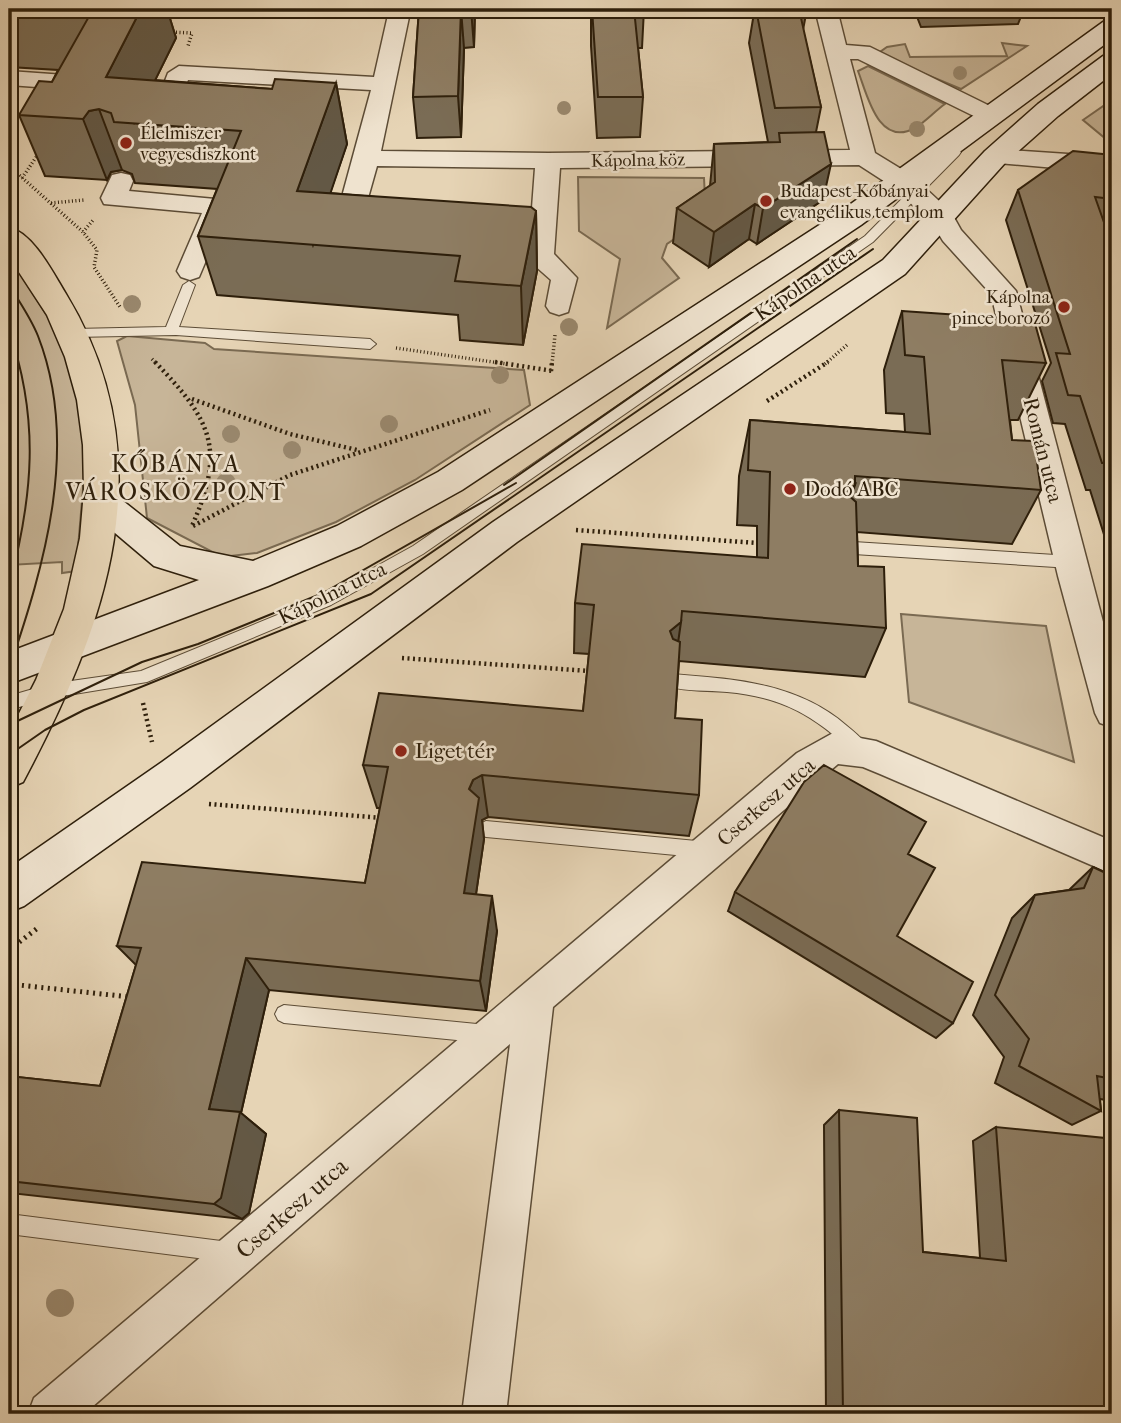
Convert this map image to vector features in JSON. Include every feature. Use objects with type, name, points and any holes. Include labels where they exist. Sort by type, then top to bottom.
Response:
[{"type":"main road","points":[[9,237],[38,273],[74,333],[85,363],[100,433],[101,502],[89,585],[70,644],[50,691],[9,770]]},
{"type":"street","points":[[368,247],[341,245],[370,147],[399,15],[406,9]]},
{"type":"street","points":[[826,9],[864,157],[919,197]]},
{"type":"street","name":"Kápolna utca","points":[[9,892],[176,775],[505,532],[894,267],[919,197],[992,116],[1112,27]]},
{"type":"street","points":[[837,52],[862,52],[992,116]]},
{"type":"street","name":"Kápolna utca","points":[[9,668],[255,576],[349,536],[450,481],[851,218],[919,197],[995,158],[1048,110],[1112,62]]},
{"type":"street","points":[[141,139],[160,122],[179,73],[384,84]]},
{"type":"street","points":[[9,78],[79,83],[40,153]]},
{"type":"street","points":[[160,122],[187,124]]},
{"type":"street","name":"Kápolna köz","points":[[346,134],[370,147],[548,161],[864,157]]},
{"type":"street","points":[[995,158],[1112,165]]},
{"type":"street","points":[[541,257],[548,161]]},
{"type":"street","points":[[121,181],[113,198],[217,206],[190,278]]},
{"type":"street","name":"Román utca","points":[[919,197],[951,236],[1003,291],[1112,713]]},
{"type":"street","points":[[474,253],[541,257],[564,278],[559,306]]},
{"type":"street","points":[[101,502],[167,556],[183,563],[255,576]]},
{"type":"street","name":"Cserkesz utca","points":[[50,1414],[822,754],[833,748],[864,752],[1112,859]]},
{"type":"street","points":[[484,1414],[535,1001]]},
{"type":"lane","name":"Kápolna utca","points":[[9,703],[50,691],[142,677],[326,601],[418,550],[869,239],[919,197]]},
{"type":"lane","points":[[171,331],[190,278]]},
{"type":"lane","points":[[74,333],[171,331],[370,344]]},
{"type":"lane","points":[[838,547],[1071,562]]},
{"type":"lane","points":[[673,681],[756,687],[793,700],[841,728],[864,752]]},
{"type":"lane","points":[[486,829],[710,850]]},
{"type":"lane","points":[[284,1014],[494,1035]]},
{"type":"lane","points":[[9,1224],[239,1253]]},
{"type":"path","points":[[167,32],[192,33],[179,73]]},
{"type":"path","points":[[22,178],[40,153]]},
{"type":"path","points":[[370,344],[560,372],[548,380]]},
{"type":"path","points":[[191,399],[290,434],[359,450]]},
{"type":"path","points":[[192,527],[290,475],[359,450],[500,406]]},
{"type":"path","points":[[575,530],[757,543]]},
{"type":"path","points":[[399,658],[590,671]]},
{"type":"path","points":[[142,700],[153,747]]},
{"type":"path","points":[[203,808],[220,796]]},
{"type":"path","points":[[209,804],[384,818]]},
{"type":"path","points":[[9,950],[33,931]]},
{"type":"path","points":[[9,984],[134,998]]},
{"type":"shaded area","points":[[1002,43],[1027,46],[961,89],[877,54],[887,47],[905,44],[910,57],[1007,56]]},
{"type":"shaded area","points":[[868,66],[945,104],[915,128],[902,132],[892,131],[883,125],[870,104],[858,71]]},
{"type":"shaded area","points":[[1112,100],[1112,144],[1083,120]]},
{"type":"shaded area","points":[[578,177],[704,178],[706,218],[667,244],[662,258],[679,278],[607,328],[620,259],[579,231]]},
{"type":"shaded area","points":[[9,256],[65,344],[87,442],[76,571],[62,573],[62,562],[9,565]]},
{"type":"shaded area","points":[[127,336],[205,343],[214,349],[524,370],[530,405],[415,480],[336,522],[257,553],[222,557],[147,518],[135,405],[117,341]]},
{"type":"shaded area","points":[[901,614],[1046,626],[1074,762],[909,702]]},
{"type":"building","points":[[36,9],[141,9],[106,77],[272,89],[275,79],[336,83],[297,191],[531,207],[536,211],[521,286],[455,281],[460,256],[198,236],[241,131],[114,122],[111,113],[99,109],[89,111],[83,119],[19,115],[39,81],[52,82],[91,13]]},
{"type":"building","points":[[419,9],[461,9],[458,96],[413,97]]},
{"type":"building","points":[[592,9],[634,9],[643,97],[598,97]]},
{"type":"building","points":[[756,9],[799,9],[821,107],[775,108]]},
{"type":"building","points":[[921,9],[1021,9],[1022,12],[924,16]]},
{"type":"building","points":[[824,132],[831,164],[763,208],[755,204],[714,232],[677,208],[715,182],[714,144],[780,142],[779,133]]},
{"type":"building","points":[[1073,151],[1112,155],[1112,199],[1095,197],[1112,245],[1112,482],[1106,463],[1102,463],[1080,396],[1068,395],[1056,353],[1070,354],[1018,190]]},
{"type":"building","points":[[902,311],[1034,320],[1046,363],[1002,360],[1012,440],[1034,441],[1041,490],[855,476],[855,485],[846,493],[856,502],[858,566],[884,567],[886,628],[682,611],[681,622],[670,631],[673,639],[680,642],[675,718],[702,720],[699,795],[482,775],[473,780],[469,789],[479,798],[464,893],[492,896],[480,981],[246,958],[209,1109],[240,1112],[221,1198],[214,1204],[9,1181],[9,1076],[100,1086],[141,948],[117,946],[142,862],[365,883],[388,767],[363,765],[379,693],[583,711],[594,605],[575,603],[582,544],[768,558],[770,472],[748,470],[750,420],[930,434],[924,357],[905,355]]},
{"type":"building","points":[[824,765],[926,822],[908,854],[935,868],[897,936],[973,982],[953,1023],[735,892],[804,782]]},
{"type":"building","points":[[1093,867],[1112,876],[1112,1079],[1097,1076],[1101,1111],[1019,1066],[1029,1039],[995,995],[1035,895],[1084,888]]},
{"type":"building","points":[[839,1110],[917,1118],[923,1252],[1006,1261],[996,1127],[1105,1138],[1112,1201],[1112,1414],[843,1414]]},
{"type":"tram line","points":[[504,485],[857,239]]},
{"type":"tram line","points":[[9,755],[45,730],[84,710],[371,594],[873,249]]},
{"type":"tram line","points":[[9,285],[35,329],[50,377],[56,419],[57,461],[45,546],[35,588],[9,669]]},
{"type":"tram line","points":[[9,330],[25,395],[30,458],[23,521],[9,587]]},
{"type":"tram line","points":[[9,725],[142,662],[198,644],[323,593],[516,483]]},
{"type":"place","name":"Élelmiszer vegyesdiszkont","points":[[126,143]]},
{"type":"place","name":"Budapest-Kőbányai evangélikus templom","points":[[766,201]]},
{"type":"place","name":"Kápolna pince borozó","points":[[1064,307]]},
{"type":"place","name":"Dodó ABC","points":[[790,489]]},
{"type":"place","name":"Liget tér","points":[[401,751]]},
{"type":"district","name":"KŐBÁNYA VÁROSKÖZPONT","points":[[176,478]]}]
